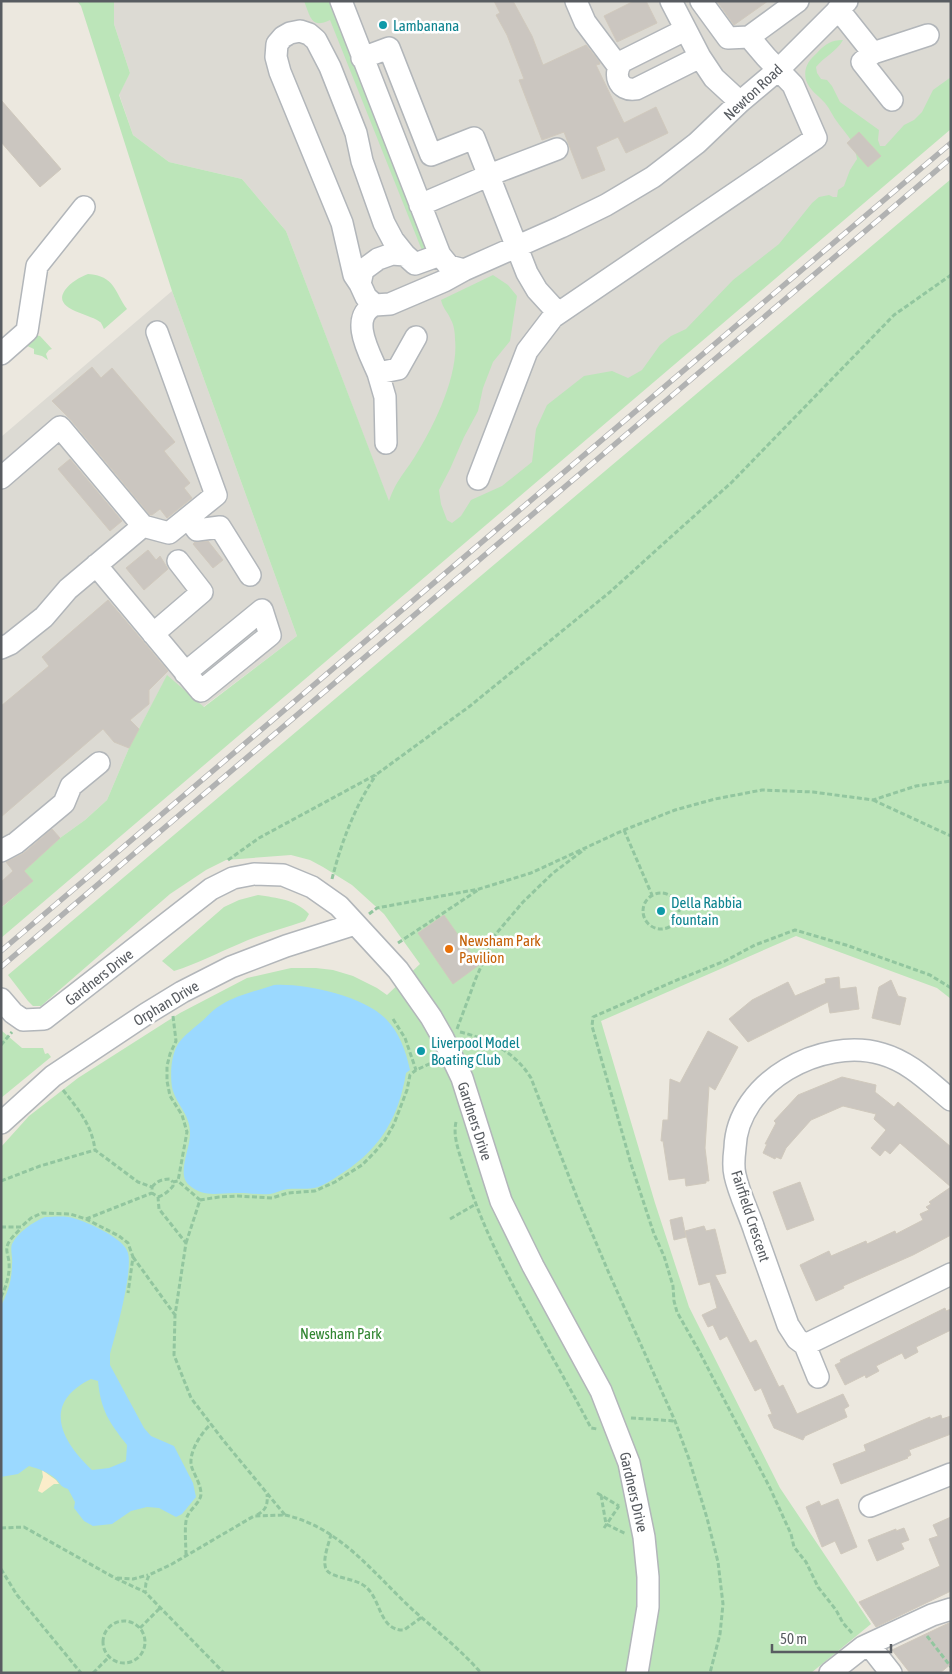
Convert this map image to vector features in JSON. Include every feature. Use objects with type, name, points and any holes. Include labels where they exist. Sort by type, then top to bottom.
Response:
[{"type":"street","points":[[340,1],[440,255],[449,266],[464,270]]},
{"type":"street","points":[[671,1],[700,57],[714,78],[740,102]]},
{"type":"street","points":[[701,1],[728,38],[749,37],[798,1]]},
{"type":"street","points":[[581,3],[585,22],[618,66]]},
{"type":"street","points":[[842,5],[873,53]]},
{"type":"street","name":"Newton Road","points":[[401,300],[606,205],[653,177],[697,143],[740,102],[778,70],[842,5]]},
{"type":"street","points":[[685,30],[631,55],[618,66],[617,72],[621,84],[631,90],[636,89],[700,57]]},
{"type":"street","points":[[375,305],[366,297],[354,275],[342,223],[280,72],[276,57],[277,44],[290,33],[300,31],[309,34],[316,40],[330,67],[356,132],[362,161],[384,223],[404,253],[414,276],[401,300],[368,308],[362,319],[362,330],[385,397],[386,443]]},
{"type":"street","points":[[892,100],[862,62],[873,53],[928,35]]},
{"type":"street","points":[[478,479],[526,351],[553,317],[816,138],[793,84],[749,37]]},
{"type":"street","points":[[362,58],[388,48],[431,155],[474,138],[528,273],[537,290],[558,313]]},
{"type":"street","points":[[420,205],[557,149]]},
{"type":"street","points":[[1,354],[27,332],[38,266],[84,206]]},
{"type":"street","points":[[360,284],[363,270],[378,259],[392,254],[404,253],[440,255]]},
{"type":"street","points":[[1,478],[60,427],[143,526],[169,533],[216,496],[157,332]]},
{"type":"street","points":[[378,373],[398,369],[416,337]]},
{"type":"street","points":[[188,518],[197,530],[220,527],[250,575]]},
{"type":"street","points":[[1,648],[10,644],[44,617],[68,588],[143,526]]},
{"type":"street","points":[[153,634],[202,592],[178,561]]},
{"type":"street","points":[[96,566],[185,673]]},
{"type":"street","points":[[1,851],[16,842],[64,804],[71,786],[99,763]]},
{"type":"street","name":"Gardners Drive","points":[[4,1003],[23,1020],[44,1019],[211,890],[233,878],[254,874],[283,875],[312,887],[339,906],[383,953],[414,991],[451,1054],[462,1078],[501,1201],[533,1266],[601,1392],[615,1424],[629,1463],[644,1537],[648,1607],[638,1673]]},
{"type":"street","name":"Orphan Drive","points":[[1,1124],[53,1076],[166,1002],[231,967],[286,946],[355,924]]},
{"type":"street","name":"Fairfield Crescent","points":[[818,1377],[805,1345],[797,1339],[788,1325],[735,1174],[734,1146],[739,1124],[747,1109],[768,1084],[794,1065],[823,1054],[854,1050],[880,1053],[903,1062],[951,1100]]},
{"type":"street","points":[[805,1345],[951,1274]]},
{"type":"street","points":[[870,1506],[951,1474]]},
{"type":"street","points":[[830,1673],[869,1645],[916,1622],[951,1609]]},
{"type":"street","points":[[869,1645],[890,1673]]},
{"type":"path","points":[[233,878],[228,860],[259,838],[377,774],[470,706],[610,592],[732,482],[894,315],[951,275]]},
{"type":"path","points":[[328,898],[336,864],[353,817],[363,794],[377,774]]},
{"type":"path","points":[[873,800],[916,786],[951,781]]},
{"type":"path","points":[[355,924],[377,908],[480,889],[531,873],[624,830],[675,810],[715,799],[762,790],[813,792],[873,800],[951,836]]},
{"type":"path","points":[[624,830],[652,895]]},
{"type":"path","points":[[590,845],[553,873],[529,896],[496,935],[476,978],[456,1032],[480,1037],[495,1044],[512,1056],[531,1078],[608,1272],[675,1421],[707,1518],[722,1586],[723,1604],[720,1634],[710,1673]]},
{"type":"path","points":[[383,953],[480,889]]},
{"type":"path","points":[[663,892],[669,894],[678,902],[680,915],[673,925],[662,930],[646,922],[644,904],[652,895],[663,892]]},
{"type":"path","points":[[166,1002],[174,1017],[176,1041],[167,1066],[170,1096],[182,1115],[187,1132],[178,1181]]},
{"type":"path","points":[[393,1019],[405,1038],[416,1070]]},
{"type":"path","points":[[178,1181],[200,1200],[238,1196],[272,1198],[288,1193],[315,1191],[335,1182],[362,1164],[384,1140],[400,1110],[410,1075],[416,1070],[451,1054]]},
{"type":"path","points":[[53,1076],[88,1123],[93,1136],[95,1150],[138,1182],[152,1187]]},
{"type":"path","points":[[1,1181],[40,1166],[95,1150]]},
{"type":"path","points":[[152,1193],[152,1187],[156,1182],[163,1179],[170,1179],[173,1182],[178,1181]]},
{"type":"path","points":[[158,1197],[170,1190],[173,1182]]},
{"type":"path","points":[[152,1193],[158,1197]]},
{"type":"path","points":[[86,1219],[152,1193]]},
{"type":"path","points":[[158,1197],[159,1209],[186,1243]]},
{"type":"path","points":[[200,1200],[192,1219],[190,1235],[186,1243],[175,1315],[174,1355],[192,1398],[267,1494],[285,1514]]},
{"type":"path","points":[[450,1219],[476,1204]]},
{"type":"path","points":[[1,1297],[6,1286],[10,1264],[7,1247],[10,1241],[31,1218],[42,1213],[70,1214],[86,1219],[128,1243],[133,1257],[128,1293]]},
{"type":"path","points":[[1,1227],[22,1227]]},
{"type":"path","points":[[133,1257],[175,1315]]},
{"type":"path","points":[[186,1556],[186,1518],[200,1498],[201,1493],[191,1465],[194,1450],[202,1432],[212,1424]]},
{"type":"path","points":[[597,1493],[619,1506]]},
{"type":"path","points":[[115,1578],[133,1578],[149,1575],[186,1556],[264,1511],[268,1504],[267,1494]]},
{"type":"path","points":[[602,1495],[606,1524],[630,1535],[644,1537]]},
{"type":"path","points":[[254,1516],[285,1514],[306,1521],[331,1534],[354,1552],[422,1618],[466,1656],[481,1673]]},
{"type":"path","points":[[1,1528],[24,1527],[115,1578],[145,1592],[224,1673]]},
{"type":"path","points":[[331,1534],[325,1559],[326,1570],[334,1576],[355,1580],[367,1588],[375,1598],[385,1620],[394,1628],[404,1630],[422,1618]]},
{"type":"path","points":[[1,1569],[17,1595],[81,1673]]},
{"type":"path","points":[[145,1592],[149,1575]]},
{"type":"path","points":[[140,1628],[161,1608]]},
{"type":"path","points":[[126,1621],[140,1628],[145,1639],[144,1650],[136,1660],[121,1664],[109,1657],[103,1646],[103,1638],[107,1630],[118,1622],[126,1621]]},
{"type":"path","points":[[916,1622],[951,1667]]},
{"type":"path","points":[[93,1673],[109,1657]]},
{"type":"shaded area","points":[[114,1],[951,1],[951,104],[449,544],[389,502],[286,231],[242,179],[169,162],[133,135],[119,94],[130,73],[114,24]]},
{"type":"shaded area","points":[[172,291],[297,636],[203,707],[167,676],[129,748],[107,800],[85,820],[60,838],[25,870],[33,881],[1,908],[1,437]]},
{"type":"green space","points":[[77,1],[114,1],[114,24],[130,73],[119,95],[133,135],[169,162],[242,179],[286,231],[389,501],[397,483],[414,458],[436,417],[449,385],[455,354],[455,337],[452,322],[441,300],[493,275],[508,285],[517,296],[510,341],[493,362],[483,388],[478,411],[439,490],[441,504],[447,520],[452,523],[461,516],[471,500],[502,486],[532,462],[536,429],[547,405],[584,376],[612,371],[628,378],[642,370],[660,345],[671,336],[686,329],[733,280],[779,244],[812,203],[819,197],[829,195],[837,197],[838,190],[844,186],[850,170],[857,159],[854,147],[827,105],[807,84],[805,72],[811,58],[826,45],[843,40],[816,67],[817,73],[821,79],[827,80],[832,86],[840,102],[879,130],[878,140],[880,146],[885,146],[904,125],[914,120],[922,112],[933,90],[951,77],[951,129],[1,938],[1,908],[33,881],[24,871],[60,838],[85,820],[107,800],[129,748],[167,675],[204,707],[297,636],[172,291],[81,6]]},
{"type":"green space","points":[[304,1],[330,1],[426,246],[426,250],[423,253],[330,20],[319,23],[315,22],[310,17]]},
{"type":"green space","name":"Newsham Park","points":[[951,179],[951,999],[937,988],[796,936],[601,1021],[655,1203],[689,1307],[780,1488],[871,1624],[811,1673],[1,1673],[1,1147],[29,1116],[78,1078],[180,1013],[247,978],[291,968],[333,970],[353,976],[387,995],[420,964],[384,914],[352,885],[310,860],[291,855],[226,860],[206,870],[170,894],[41,1006],[33,1006],[8,975]]},
{"type":"green space","points":[[88,274],[97,275],[109,281],[127,309],[104,329],[100,322],[68,307],[63,302],[62,297],[67,287]]},
{"type":"green space","points":[[32,334],[40,336],[52,349],[46,354],[48,360],[34,354],[34,349],[25,345]]},
{"type":"green space","points":[[258,895],[292,902],[309,914],[305,921],[255,937],[174,971],[162,961],[224,907],[239,900]]},
{"type":"green space","points":[[1,1026],[2,1031],[22,1048],[43,1048],[45,1054],[48,1053],[51,1057],[1,1098]]},
{"type":"sand","points":[[42,1470],[59,1484],[54,1484],[42,1493],[38,1491],[43,1477]]},
{"type":"water","points":[[274,985],[301,986],[333,993],[363,1004],[386,1019],[395,1030],[401,1042],[410,1070],[406,1073],[399,1103],[386,1130],[368,1152],[357,1163],[321,1186],[288,1189],[272,1194],[213,1194],[201,1192],[189,1185],[185,1180],[184,1168],[190,1132],[188,1120],[172,1087],[171,1069],[175,1050],[183,1037],[218,1007],[240,996]]},
{"type":"water","points":[[45,1217],[65,1217],[83,1221],[119,1241],[128,1253],[129,1262],[126,1288],[110,1354],[110,1365],[144,1428],[151,1436],[174,1446],[193,1483],[196,1497],[182,1514],[176,1517],[159,1508],[147,1507],[131,1511],[112,1524],[93,1526],[84,1521],[74,1508],[75,1502],[68,1489],[47,1473],[29,1466],[18,1474],[1,1477],[1,1306],[8,1291],[12,1270],[12,1244],[22,1232]],"holes":[[[91,1379],[98,1381],[101,1400],[107,1416],[127,1445],[126,1461],[109,1468],[92,1470],[71,1446],[61,1422],[61,1410],[66,1399],[76,1389]]]},
{"type":"building","points":[[494,1],[513,1],[532,36],[543,65],[586,45],[599,61],[600,64],[596,65],[624,123],[656,107],[668,133],[626,153],[618,137],[596,147],[605,170],[582,179],[564,132],[542,140],[519,80],[524,79],[507,35],[496,15],[500,13]]},
{"type":"building","points":[[634,1],[646,1],[657,23],[617,42],[604,16]]},
{"type":"building","points":[[717,1],[768,1],[734,25]]},
{"type":"building","points":[[1,100],[61,169],[40,187],[1,142]]},
{"type":"building","points":[[859,132],[881,156],[868,167],[847,143]]},
{"type":"building","points":[[92,367],[101,378],[112,368],[175,442],[164,451],[190,483],[184,488],[192,498],[167,518],[160,509],[150,515],[70,419],[52,401]]},
{"type":"building","points":[[70,459],[122,521],[110,531],[58,469]]},
{"type":"building","points":[[208,541],[223,560],[213,568],[193,544],[195,542]]},
{"type":"building","points":[[148,550],[156,560],[160,556],[168,569],[144,590],[126,568]]},
{"type":"building","points":[[108,600],[168,671],[149,690],[149,704],[130,720],[139,729],[129,748],[114,742],[103,729],[1,817],[1,706],[49,666],[42,657]]},
{"type":"building","points":[[52,829],[60,838],[24,871],[33,881],[1,907],[1,882],[13,871],[6,862],[24,853]]},
{"type":"building","name":"Newsham Park Pavilion","points":[[444,915],[479,965],[453,984],[418,933]]},
{"type":"building","points":[[839,977],[840,989],[856,987],[859,1009],[830,1013],[828,1002],[748,1042],[729,1019],[752,1000],[788,982],[795,996],[826,983],[825,979]]},
{"type":"building","points":[[891,980],[898,996],[906,998],[900,1025],[872,1018],[879,987]]},
{"type":"building","points":[[708,1031],[738,1047],[715,1090],[709,1086],[705,1148],[709,1181],[686,1186],[685,1178],[669,1180],[663,1141],[661,1141],[663,1120],[668,1120],[670,1079],[680,1083]]},
{"type":"building","points":[[842,1077],[876,1085],[875,1092],[894,1107],[898,1102],[951,1147],[951,1187],[900,1143],[890,1154],[885,1150],[880,1156],[871,1148],[886,1130],[874,1119],[876,1114],[843,1106],[811,1120],[786,1148],[781,1159],[776,1157],[775,1159],[763,1153],[767,1144],[765,1144],[776,1123],[774,1121],[798,1095]]},
{"type":"building","points":[[800,1182],[814,1220],[787,1230],[773,1192]]},
{"type":"building","points":[[951,1187],[951,1235],[913,1255],[843,1286],[844,1288],[816,1301],[800,1265],[829,1251],[831,1256],[866,1241],[867,1244],[895,1231],[896,1234],[923,1220],[920,1214],[929,1210],[926,1207],[931,1204],[929,1202]]},
{"type":"building","points":[[682,1217],[686,1237],[674,1240],[670,1220]]},
{"type":"building","points":[[704,1226],[706,1231],[715,1229],[726,1273],[715,1275],[750,1343],[756,1340],[779,1387],[783,1385],[797,1414],[843,1394],[849,1406],[844,1409],[847,1417],[805,1436],[803,1440],[774,1428],[768,1415],[772,1414],[761,1388],[755,1391],[727,1336],[720,1340],[713,1325],[708,1327],[702,1315],[717,1308],[710,1282],[699,1285],[685,1231]]},
{"type":"building","points":[[945,1308],[946,1311],[951,1309],[951,1330],[916,1347],[918,1352],[905,1359],[902,1353],[876,1366],[879,1371],[866,1378],[865,1375],[845,1385],[835,1365],[841,1362],[840,1360]]},
{"type":"building","points":[[941,1415],[942,1419],[951,1416],[951,1434],[909,1450],[911,1455],[908,1458],[841,1484],[833,1464],[866,1451],[864,1445],[930,1417],[930,1419]]},
{"type":"building","points":[[838,1499],[857,1547],[841,1554],[835,1541],[822,1547],[806,1507],[819,1501],[821,1506]]},
{"type":"building","points":[[951,1517],[951,1591],[876,1627],[859,1602],[940,1566],[929,1539],[938,1536],[933,1525]]},
{"type":"building","points":[[904,1528],[909,1540],[901,1543],[904,1549],[877,1561],[868,1540],[896,1529],[896,1531]]},
{"type":"building","points":[[951,1622],[951,1664],[940,1673],[910,1673],[892,1650]]},
{"type":"railway","points":[[1,951],[951,143]]},
{"type":"railway","points":[[1,967],[951,158]]},
{"type":"place","name":"Lambanana","points":[[383,25]]},
{"type":"place","name":"Della Rabbia fountain","points":[[661,911]]},
{"type":"place","name":"Newsham Park Pavilion","points":[[449,949]]},
{"type":"place","name":"Liverpool Model Boating Club","points":[[421,1051]]}]
